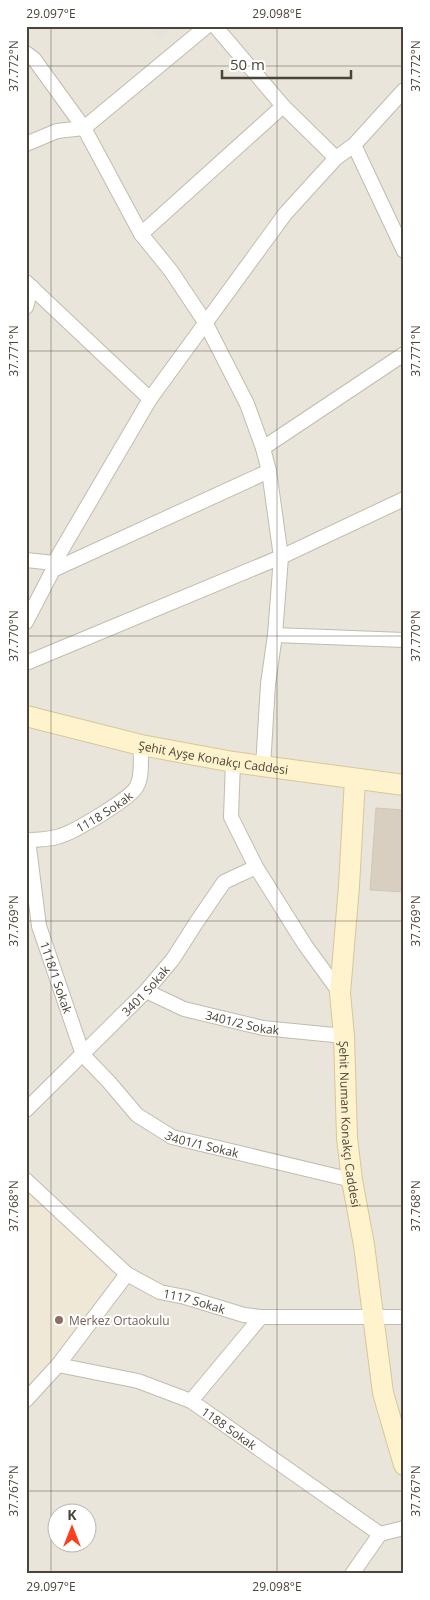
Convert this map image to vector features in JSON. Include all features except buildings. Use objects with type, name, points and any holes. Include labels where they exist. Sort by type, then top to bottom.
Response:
[{"type":"street","points":[[26,144],[58,131],[84,128],[207,26]]},
{"type":"street","points":[[215,26],[283,106],[336,158]]},
{"type":"street","points":[[26,53],[34,59],[84,128],[141,234],[171,271],[205,322],[247,404],[263,448],[269,471],[281,557],[275,635],[268,684],[263,767]]},
{"type":"street","points":[[26,622],[54,566],[150,400],[205,322],[285,214],[336,158],[354,145],[404,90]]},
{"type":"street","points":[[141,234],[283,106]]},
{"type":"street","points":[[354,145],[400,231],[404,250]]},
{"type":"street","points":[[29,285],[150,400]]},
{"type":"street","points":[[26,306],[29,285]]},
{"type":"street","points":[[263,448],[404,354]]},
{"type":"street","points":[[26,560],[54,566],[269,471]]},
{"type":"street","points":[[26,663],[281,557],[404,499]]},
{"type":"street","points":[[275,635],[404,640]]},
{"type":"street","name":"Şehit Ayşe Konakçı Caddesi","points":[[26,716],[141,745],[233,762],[404,785]]},
{"type":"street","name":"1118 Sokak","points":[[27,840],[61,836],[111,808],[128,796],[137,788],[141,745]]},
{"type":"street","points":[[233,762],[232,817],[256,868],[305,945],[340,993]]},
{"type":"street","name":"Şehit Numan Konakçı Caddesi","points":[[355,779],[340,993],[344,1036],[347,1138],[352,1180],[364,1245],[383,1393],[404,1465]]},
{"type":"street","name":"1118/1 Sokak","points":[[27,840],[39,926],[83,1055]]},
{"type":"street","name":"3401 Sokak","points":[[26,1110],[146,991],[173,959],[224,882],[256,868]]},
{"type":"street","name":"3401/2 Sokak","points":[[146,991],[184,1008],[263,1028],[344,1036]]},
{"type":"street","name":"3401/1 Sokak","points":[[83,1055],[137,1114],[172,1137],[352,1180]]},
{"type":"street","name":"1117 Sokak","points":[[26,1180],[127,1274],[160,1292],[261,1318],[404,1317]]},
{"type":"street","points":[[26,1400],[58,1365],[127,1274]]},
{"type":"street","points":[[190,1401],[261,1318]]},
{"type":"street","name":"1188 Sokak","points":[[58,1365],[138,1381],[190,1401],[380,1534]]},
{"type":"street","points":[[352,1574],[380,1534],[404,1528]]},
{"type":"shaded area","points":[[26,26],[404,26],[404,1574],[26,1574]]},
{"type":"shaded area","points":[[149,26],[174,26],[160,38]]},
{"type":"shaded area","name":"Merkez Ortaokulu","points":[[26,1180],[127,1274],[26,1400]]},
{"type":"place","name":"Merkez Ortaokulu","points":[[59,1320]]}]
